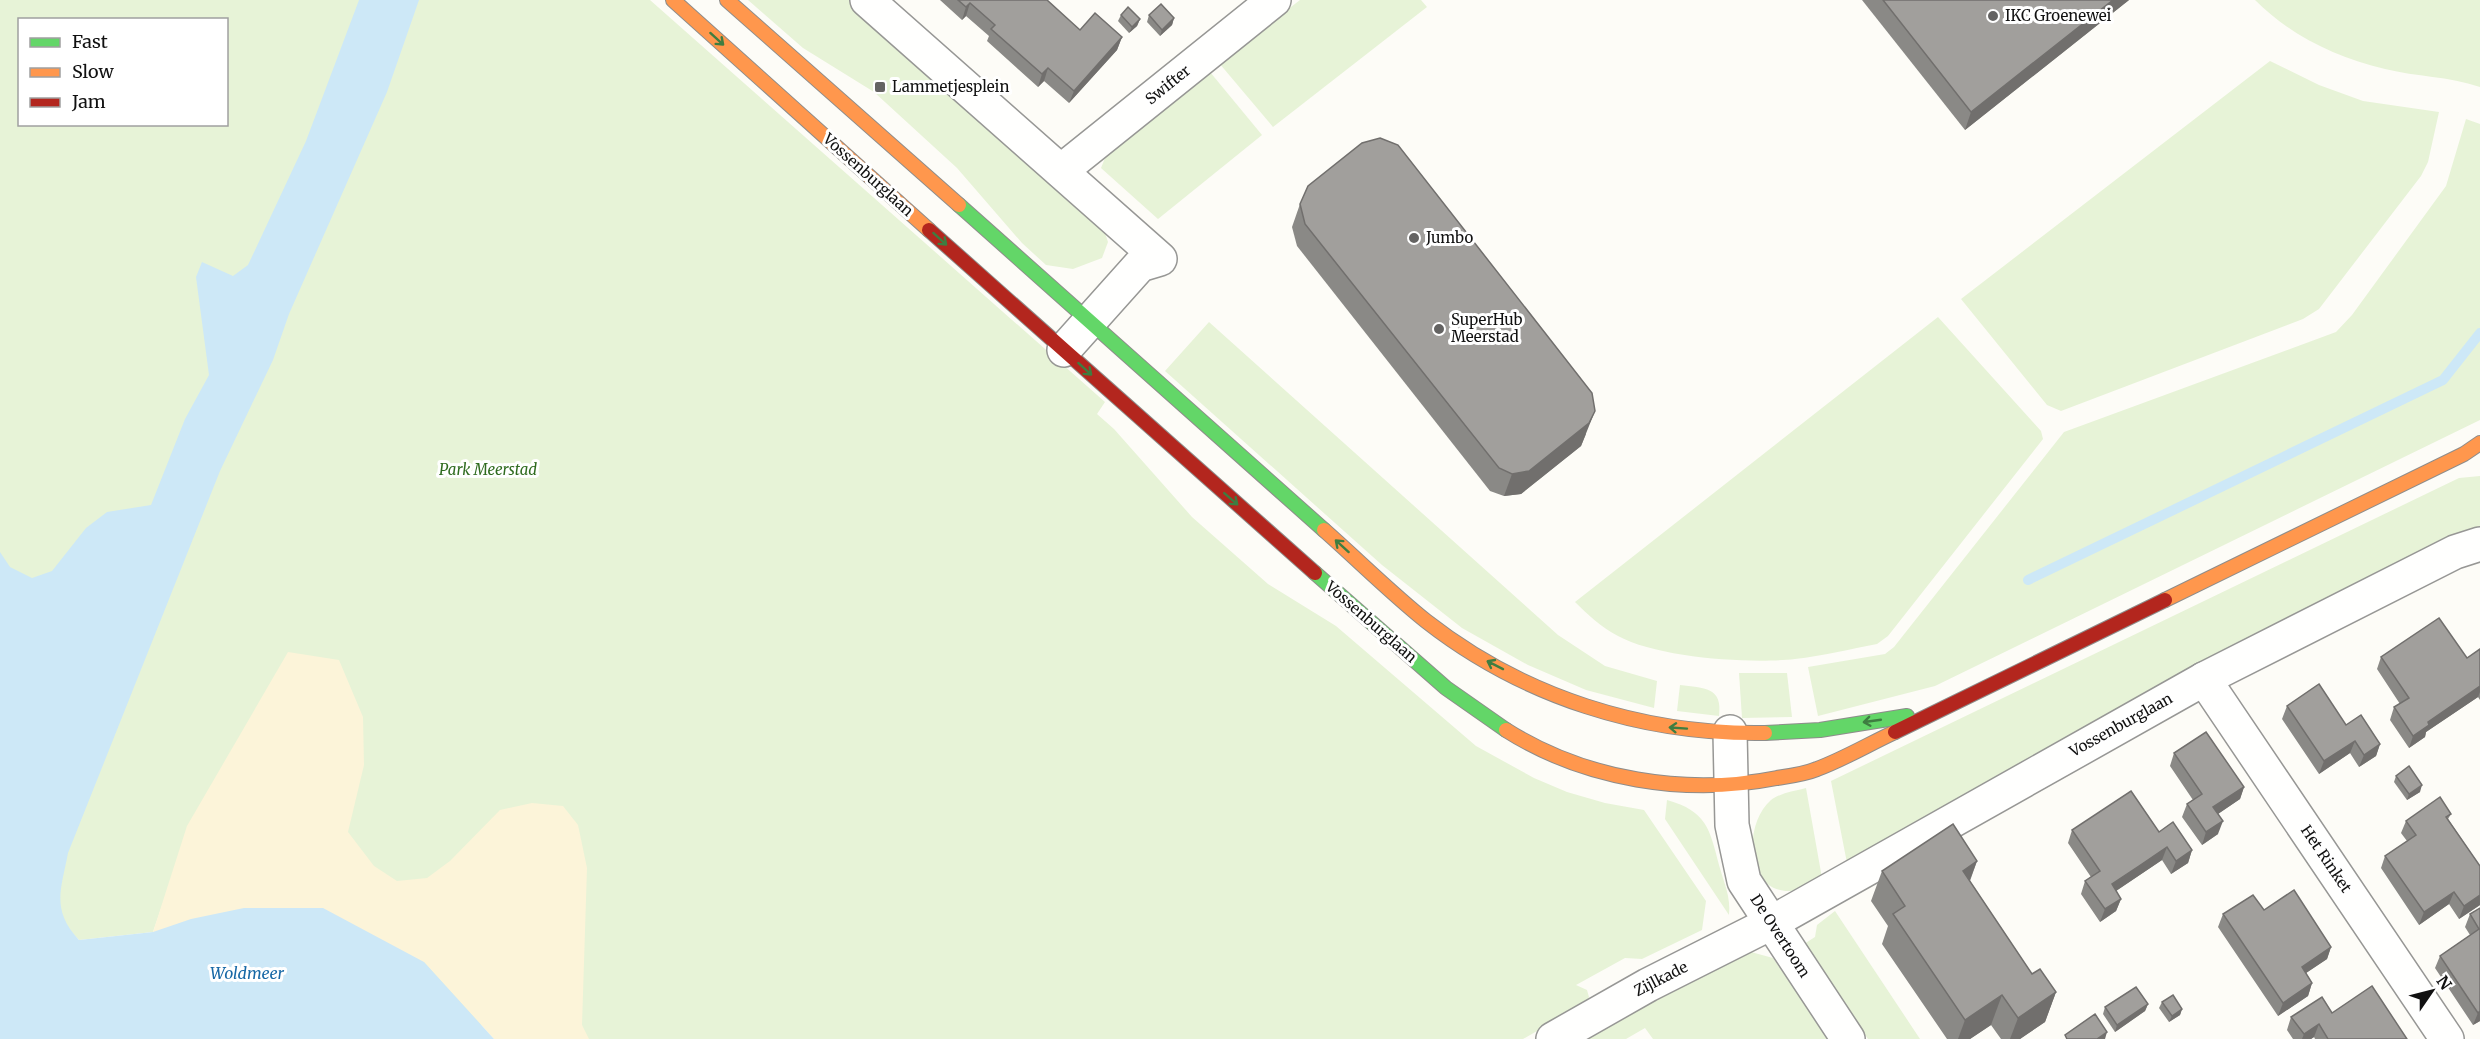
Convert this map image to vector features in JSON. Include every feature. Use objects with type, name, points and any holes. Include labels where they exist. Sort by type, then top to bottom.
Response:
[{"type":"street","name":"Vossenburglaan","points":[[673,0],[1064,350],[1475,711],[1522,741],[1582,768],[1656,784],[1731,785],[1816,770],[1897,733],[1930,713],[2464,454],[2480,443]]},
{"type":"street","name":"Vossenburglaan","points":[[727,0],[1427,621],[1489,663],[1572,703],[1663,727],[1730,732],[1807,731],[1930,713]]},
{"type":"street","points":[[867,0],[1160,259],[1140,265],[1064,350]]},
{"type":"street","name":"Swifter","points":[[1061,171],[1274,0]]},
{"type":"street","name":"Vossenburglaan","points":[[2464,454],[2480,454]]},
{"type":"street","name":"Vossenburglaan","points":[[1771,923],[2204,679],[2455,552],[2480,544]]},
{"type":"street","name":"Het Rinket","points":[[2204,679],[2447,1039]]},
{"type":"street","points":[[1730,732],[1731,785]]},
{"type":"street","name":"De Overtoom","points":[[1731,785],[1732,825],[1744,882],[1848,1039]]},
{"type":"street","name":"Zijlkade","points":[[1553,1039],[1647,985],[1771,923]]},
{"type":"green space","name":"Park Meerstad","points":[[0,0],[650,0],[1105,402],[1097,414],[1114,429],[1192,517],[1268,584],[1336,626],[1476,746],[1534,778],[1567,792],[1605,803],[1644,810],[1706,901],[1702,930],[1642,959],[1625,958],[1576,985],[1587,990],[1589,997],[1586,1003],[1523,1039],[515,1039],[165,897],[153,932],[79,940],[63,923],[0,901]]},
{"type":"green space","points":[[748,0],[849,0],[1102,224],[1108,242],[1102,258],[1073,269],[1046,265],[1022,243],[957,168],[874,92],[803,48]]},
{"type":"green space","points":[[1300,0],[1421,0],[1427,7],[1273,127],[1219,63]]},
{"type":"green space","points":[[2255,0],[2480,0],[2480,87],[2385,69],[2349,58],[2315,44],[2283,24]]},
{"type":"green space","points":[[2270,61],[2319,85],[2363,101],[2439,112],[2428,162],[2421,176],[2319,309],[2303,319],[2061,411],[2047,405],[1961,299]]},
{"type":"green space","points":[[1210,72],[1262,135],[1158,219],[1101,168],[1107,153]]},
{"type":"green space","points":[[2466,119],[2480,124],[2480,420],[1935,686],[1818,716],[1808,667],[1885,654],[1894,647],[2064,432],[2336,332],[2352,315],[2446,186]]},
{"type":"green space","points":[[1938,317],[2041,431],[2043,439],[1888,636],[1877,644],[1795,659],[1754,661],[1705,658],[1635,644],[1606,629],[1575,602]]},
{"type":"green space","points":[[1209,322],[1558,635],[1605,666],[1657,681],[1654,708],[1586,690],[1528,665],[1462,628],[1382,565],[1165,371]]},
{"type":"green space","points":[[2480,476],[2480,533],[2317,605],[2237,645],[2080,730],[1847,863],[1831,781],[2459,478]]},
{"type":"green space","points":[[1739,673],[1787,673],[1792,717],[1742,718]]},
{"type":"green space","points":[[1680,685],[1704,688],[1715,694],[1718,699],[1719,716],[1677,711]]},
{"type":"green space","points":[[1806,788],[1822,878],[1797,890],[1774,888],[1763,880],[1756,868],[1753,839],[1756,824],[1762,810],[1771,800]]},
{"type":"green space","points":[[1667,800],[1691,810],[1705,824],[1713,842],[1727,890],[1729,915],[1665,819]]},
{"type":"green space","points":[[1835,911],[1920,1039],[1868,1039],[1804,944],[1815,937],[1817,925]]},
{"type":"green space","points":[[1751,952],[1773,958],[1829,1039],[1653,1039],[1645,1028],[1626,1039],[1585,1039],[1729,958]]},
{"type":"sand","points":[[288,652],[339,660],[363,717],[364,765],[348,832],[374,866],[397,881],[427,878],[450,861],[500,810],[532,803],[563,806],[578,825],[587,868],[582,1025],[589,1039],[494,1039],[424,962],[153,932],[187,826]]},
{"type":"water","name":"Woldmeer","points":[[359,0],[419,0],[387,92],[289,314],[273,360],[220,471],[68,853],[61,889],[61,909],[64,919],[79,940],[153,932],[191,919],[244,908],[323,908],[424,962],[494,1039],[0,1039],[0,552],[10,567],[32,578],[52,571],[86,528],[107,512],[151,505],[185,419],[209,375],[196,277],[202,262],[233,276],[248,265],[306,141]]},
{"type":"building","points":[[958,0],[1047,0],[1080,30],[1095,13],[1122,37],[1074,91],[1048,68],[1042,74],[991,29],[995,25],[970,3],[966,7]]},
{"type":"building","points":[[1883,0],[2113,0],[1971,112]]},
{"type":"building","points":[[1161,4],[1174,18],[1162,30],[1149,15]]},
{"type":"building","points":[[1128,7],[1140,19],[1132,27],[1121,15]]},
{"type":"building","name":"SuperHub Meerstad","points":[[1380,138],[1398,145],[1592,393],[1595,411],[1589,423],[1529,471],[1512,474],[1499,468],[1305,224],[1300,204],[1308,186],[1362,143]]},
{"type":"building","points":[[2439,618],[2467,658],[2480,649],[2480,686],[2428,722],[2429,725],[2413,736],[2394,707],[2409,698],[2381,657]]},
{"type":"building","points":[[2319,684],[2346,725],[2361,715],[2380,744],[2364,755],[2355,741],[2324,761],[2287,706]]},
{"type":"building","points":[[2206,732],[2244,787],[2213,807],[2223,821],[2206,832],[2187,804],[2202,794],[2174,753]]},
{"type":"building","points":[[2409,766],[2422,785],[2409,794],[2396,776]]},
{"type":"building","points":[[2131,791],[2159,832],[2173,822],[2192,850],[2176,861],[2167,847],[2112,884],[2121,899],[2105,909],[2085,881],[2100,871],[2072,830]]},
{"type":"building","points":[[2440,797],[2451,814],[2446,817],[2480,866],[2480,895],[2464,906],[2454,892],[2424,912],[2385,856],[2416,835],[2406,821]]},
{"type":"building","points":[[1953,824],[1977,861],[1963,871],[2032,974],[2040,969],[2056,992],[2018,1018],[2002,995],[1965,1020],[1893,914],[1905,906],[1882,871]]},
{"type":"building","points":[[2294,890],[2331,947],[2302,967],[2312,983],[2283,1003],[2223,914],[2253,895],[2264,910]]},
{"type":"building","points":[[2480,908],[2480,1011],[2478,1013],[2440,956],[2479,929],[2470,914]]},
{"type":"building","points":[[2372,986],[2407,1039],[2328,1039],[2319,1024],[2304,1034],[2291,1017],[2322,997],[2332,1013]]},
{"type":"building","points":[[2136,987],[2148,1004],[2117,1025],[2105,1007]]},
{"type":"building","points":[[2173,995],[2182,1009],[2172,1016],[2162,1002]]},
{"type":"building","points":[[2095,1014],[2107,1032],[2097,1039],[2067,1039],[2065,1035]]},
{"type":"waterway","points":[[2028,580],[2443,380],[2480,333]]},
{"type":"traffic: fast","points":[[959,205],[1324,530]]},
{"type":"traffic: fast","points":[[1315,573],[1446,688],[1506,730]]},
{"type":"traffic: fast","points":[[1765,733],[1820,730],[1907,716]]},
{"type":"traffic: slow","points":[[673,0],[929,230]]},
{"type":"traffic: slow","points":[[727,0],[959,205]]},
{"type":"traffic: slow","points":[[2165,600],[2464,454],[2480,443]]},
{"type":"traffic: slow","points":[[1324,530],[1387,588],[1463,648],[1503,671],[1544,690],[1586,706],[1674,727],[1719,732],[1765,733]]},
{"type":"traffic: slow","points":[[1506,730],[1537,747],[1602,772],[1637,780],[1707,785],[1742,783],[1808,772],[1837,761],[1895,732]]},
{"type":"traffic: jam","points":[[929,230],[1315,573]]},
{"type":"traffic: jam","points":[[1895,732],[2165,600]]},
{"type":"place","name":"IKC Groenewei","points":[[1993,16]]},
{"type":"place","name":"Lammetjesplein","points":[[880,87]]},
{"type":"place","name":"Jumbo","points":[[1414,238]]},
{"type":"place","name":"SuperHub Meerstad","points":[[1439,329]]}]
